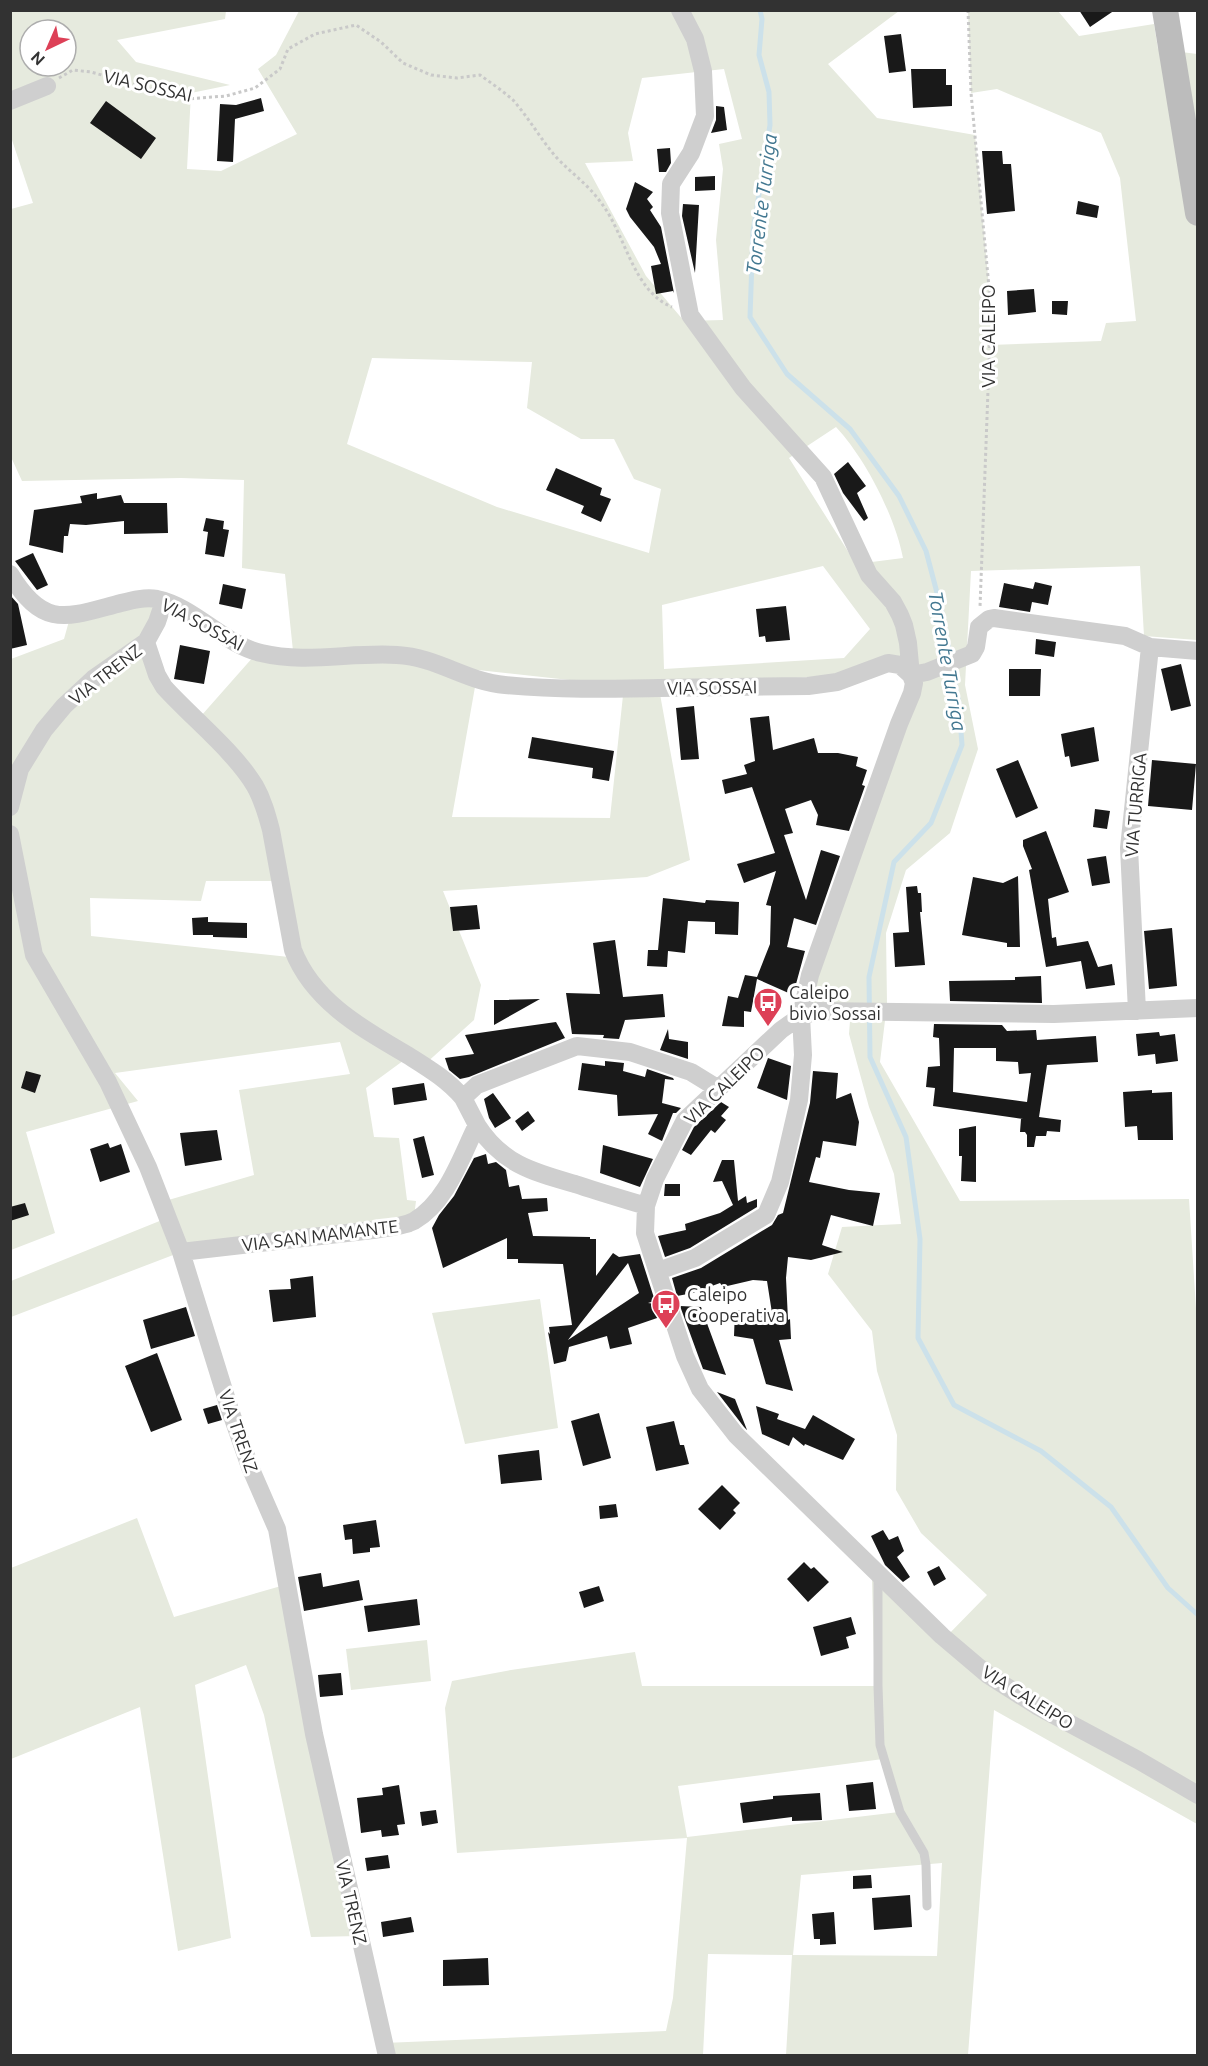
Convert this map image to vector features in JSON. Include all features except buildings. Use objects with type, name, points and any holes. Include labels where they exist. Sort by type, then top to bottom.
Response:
[{"type":"main road","points":[[1165,10],[1197,213]]},
{"type":"street","points":[[658,1271],[695,1258],[766,1215],[780,1182],[799,1100],[803,1055],[801,1016],[810,975],[919,674],[904,625],[893,602],[869,574],[823,477],[743,388],[690,315],[670,213],[671,184],[691,153],[705,116],[703,71],[695,39],[680,10]]},
{"type":"street","points":[[10,101],[47,86]]},
{"type":"street","name":"VIA SOSSAI","points":[[10,573],[32,604],[51,614],[70,616],[143,599],[164,601],[258,653],[299,659],[396,655],[416,657],[502,685],[611,688],[808,686],[837,682],[881,665],[894,663],[919,674]]},
{"type":"street","name":"VIA TRENZ","points":[[10,807],[20,769],[35,742],[53,718],[93,679],[146,642],[157,622],[164,601]]},
{"type":"street","points":[[919,674],[965,659],[975,651],[979,627],[994,618],[1125,636],[1150,647],[1197,651]]},
{"type":"street","points":[[146,642],[157,675],[165,687],[237,763],[255,787],[271,830],[293,950],[298,962],[323,996],[348,1020],[424,1065],[448,1082],[463,1098],[484,1136],[500,1153],[523,1168],[646,1206]]},
{"type":"street","name":"VIA TURRIGA","points":[[1137,1011],[1128,848],[1150,647]]},
{"type":"street","name":"VIA TRENZ","points":[[10,834],[34,955],[108,1082],[148,1167],[181,1252],[250,1467],[277,1529],[314,1734],[387,2055]]},
{"type":"street","points":[[801,1016],[818,1011],[1054,1014],[1197,1008]]},
{"type":"street","name":"VIA CALEIPO","points":[[801,1016],[781,1030],[685,1120],[655,1179],[646,1206],[645,1233],[685,1356],[700,1389],[736,1435],[942,1636],[988,1676],[1037,1706],[1138,1760],[1197,1795]]},
{"type":"street","points":[[463,1098],[477,1085],[577,1046],[630,1052],[691,1072],[717,1088]]},
{"type":"street","name":"VIA SAN MAMANTE","points":[[181,1252],[373,1230],[413,1221],[425,1213],[440,1196],[477,1125]]},
{"type":"lane","points":[[878,1572],[880,1745],[900,1812],[924,1853],[927,1906]]},
{"type":"path","name":"VIA CALEIPO","points":[[968,10],[971,93],[991,309],[979,627]]},
{"type":"path","name":"VIA SOSSAI","points":[[47,86],[73,70],[91,72],[187,99],[226,96],[255,88],[280,69],[288,48],[315,34],[356,25],[381,42],[403,63],[431,75],[457,78],[480,75],[512,100],[558,159],[585,182],[603,204],[618,229],[647,291],[668,306],[690,315]]},
{"type":"shaded area","points":[[10,11],[226,11],[225,19],[117,40],[136,62],[230,85],[191,93],[187,169],[221,171],[297,134],[258,69],[276,55],[299,11],[899,11],[828,64],[877,118],[975,135],[991,309],[990,345],[1101,341],[1106,323],[1136,321],[1120,178],[1101,133],[997,89],[971,93],[968,11],[1058,11],[1079,36],[1154,24],[1158,49],[1197,54],[1197,640],[1144,636],[1140,566],[971,571],[965,685],[978,749],[950,833],[906,870],[886,933],[887,1004],[880,1062],[960,1201],[1189,1199],[1198,1340],[1197,1824],[994,1710],[968,2055],[786,2055],[792,1955],[708,1954],[703,2055],[387,2056],[384,2043],[666,2031],[673,1998],[687,1838],[457,1853],[445,1708],[452,1681],[635,1652],[642,1686],[877,1686],[874,1661],[872,1579],[943,1640],[987,1595],[921,1533],[896,1490],[897,1435],[877,1371],[872,1331],[828,1274],[842,1227],[901,1224],[894,1174],[869,1107],[849,1034],[851,1008],[807,1009],[890,757],[907,676],[891,658],[847,676],[658,683],[690,860],[647,877],[443,891],[481,985],[474,1020],[424,1065],[411,1055],[366,1088],[374,1137],[399,1138],[407,1200],[416,1201],[412,1232],[181,1252],[11,1317],[11,1281],[167,1218],[165,1201],[254,1175],[239,1090],[350,1074],[340,1042],[115,1073],[138,1101],[26,1132],[55,1233],[11,1250],[11,659],[64,639],[69,621],[130,607],[166,607],[145,632],[165,675],[201,716],[262,647],[293,651],[285,574],[242,568],[244,480],[181,478],[22,481],[11,457],[11,209],[33,203],[11,137]],"holes":[[[724,69],[742,139],[719,144],[723,169],[716,240],[723,320],[684,321],[646,276],[585,163],[633,161],[628,133],[642,78]],[[372,358],[532,362],[527,408],[581,439],[614,439],[634,479],[661,489],[649,553],[497,507],[347,444]],[[836,427],[858,455],[877,488],[893,524],[903,558],[856,564],[789,458]],[[823,566],[870,629],[844,658],[664,669],[662,605]],[[478,670],[624,686],[610,818],[452,817]],[[206,881],[276,881],[289,957],[91,936],[90,898],[201,901]],[[883,1759],[899,1812],[687,1837],[678,1786]],[[942,1863],[937,1956],[793,1955],[801,1875]]]},
{"type":"shaded area","points":[[540,1299],[558,1428],[465,1444],[432,1313]]},
{"type":"shaded area","points":[[137,1518],[174,1617],[288,1584],[360,1936],[311,1937],[264,1715],[246,1665],[195,1685],[231,1938],[178,1951],[140,1707],[11,1759],[11,1568]]},
{"type":"shaded area","points":[[427,1640],[431,1681],[351,1690],[346,1649]]},
{"type":"waterway","name":"Torrente Turriga","points":[[760,10],[762,19],[759,55],[769,92],[770,125],[753,232],[750,317],[787,374],[850,429],[899,496],[926,551],[941,608],[959,704],[962,745],[931,823],[894,862],[869,977],[870,1057],[906,1137],[920,1239],[918,1338],[954,1405],[1041,1451],[1111,1507],[1168,1588],[1198,1615]]},
{"type":"place","name":"Caleipo bivio Sossai","points":[[768,1028]]},
{"type":"place","name":"Caleipo Cooperativa","points":[[666,1330]]}]
